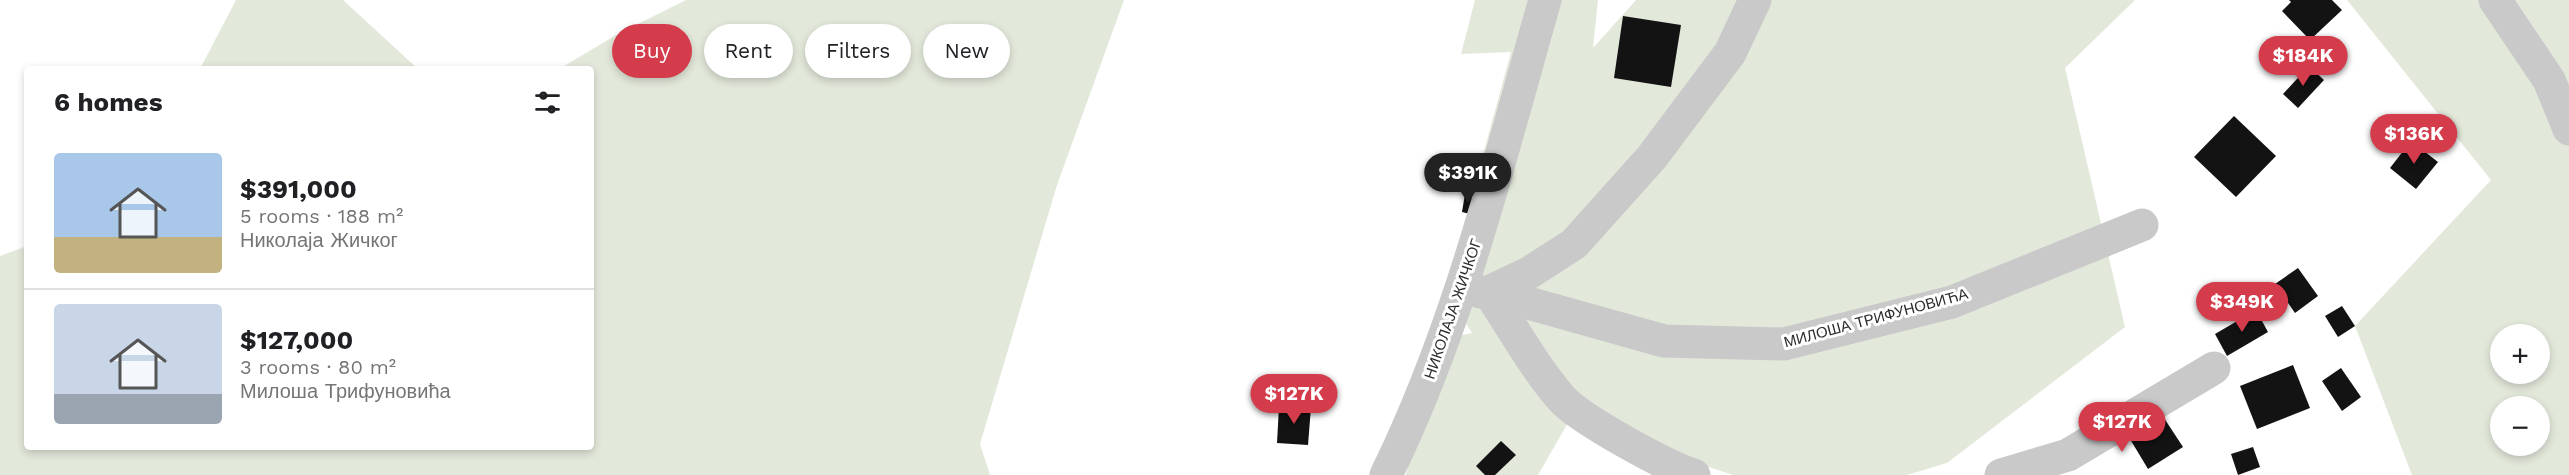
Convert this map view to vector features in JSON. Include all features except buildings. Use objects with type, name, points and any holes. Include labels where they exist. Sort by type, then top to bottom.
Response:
[{"type":"street","name":"НИКОЛАЈА ЖИЧКОГ","points":[[1386,475],[1439,356],[1475,292],[1545,0]]},
{"type":"street","points":[[1694,475],[1679,471],[1609,432],[1564,401],[1475,292],[1529,273],[1574,244],[1652,157],[1730,53],[1755,0]]},
{"type":"street","points":[[2495,0],[2549,80],[2569,129]]},
{"type":"street","name":"МИЛОША ТРИФУНОВИЋА","points":[[1475,292],[1664,341],[1784,344],[1952,302],[2142,225]]},
{"type":"street","points":[[2001,475],[2068,455],[2214,368]]},
{"type":"shaded area","points":[[236,0],[343,0],[415,66],[202,66]]},
{"type":"shaded area","points":[[686,0],[1124,0],[1057,185],[980,444],[990,475],[0,475],[0,256],[24,247],[24,450],[594,450],[594,66],[564,66],[612,38],[612,78],[692,78],[692,24],[638,24]]},
{"type":"shaded area","points":[[1475,0],[1598,0],[1593,48],[1636,0],[2135,0],[2065,68],[2125,327],[1947,463],[1907,475],[1733,475],[1569,421],[1538,475],[1406,475],[1433,341],[1472,333],[1446,291],[1511,52],[1461,54]]},
{"type":"shaded area","points":[[2347,0],[2569,0],[2569,475],[2412,475],[2355,326],[2491,180]]}]
